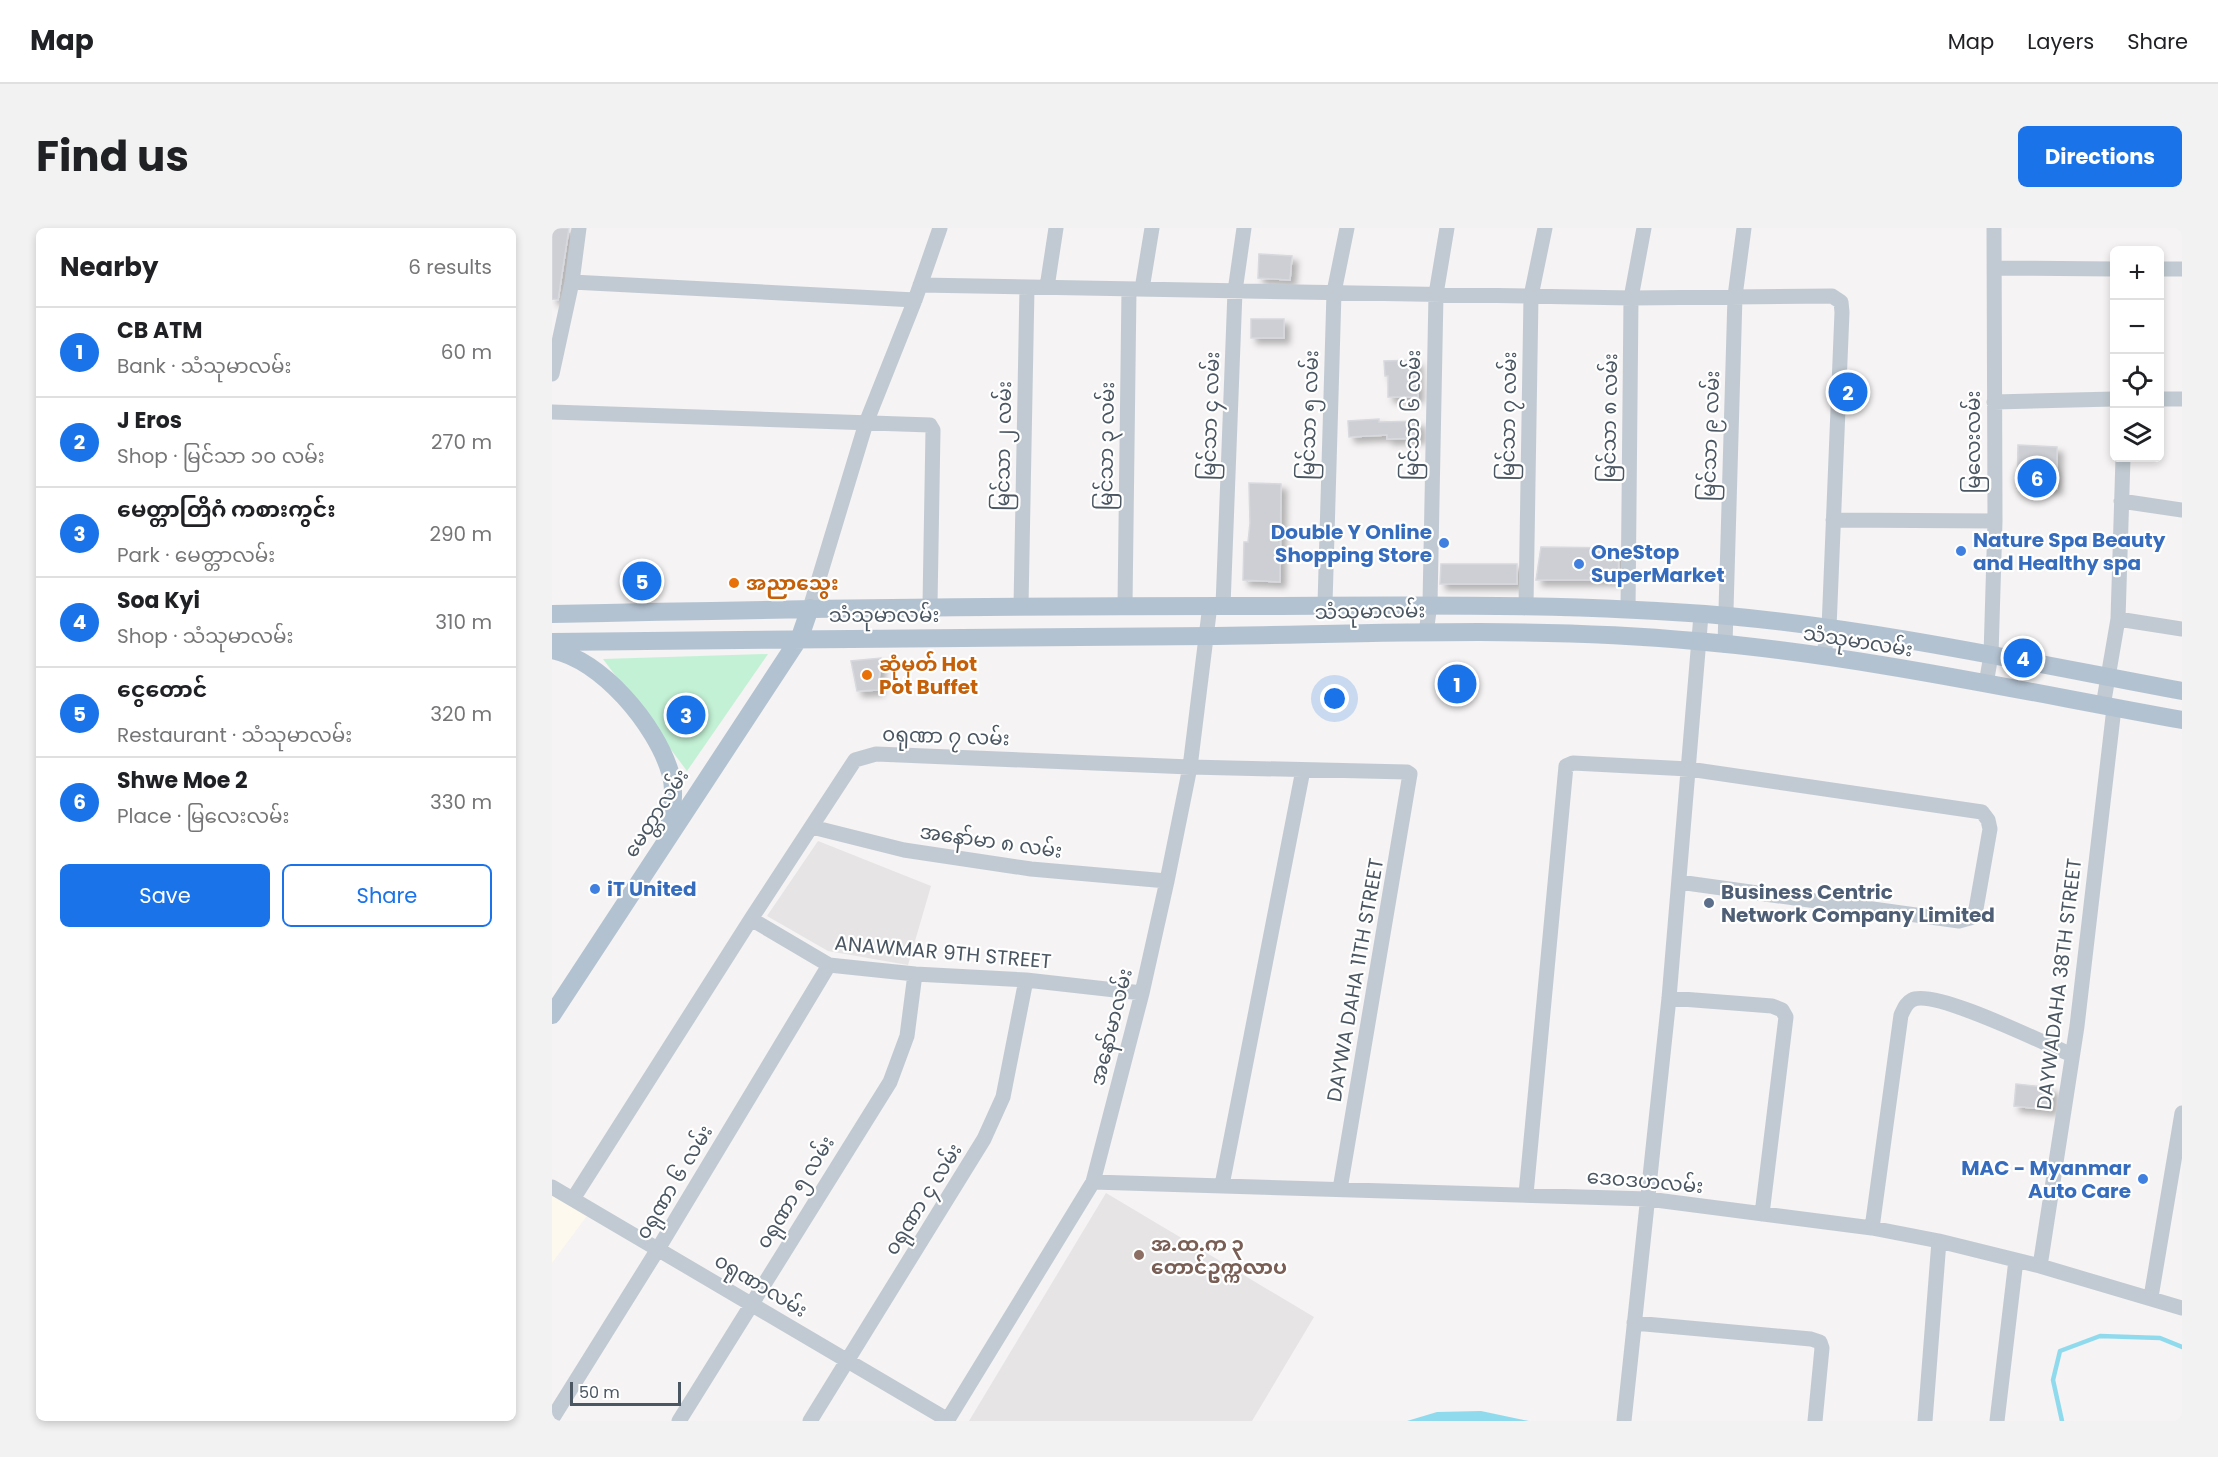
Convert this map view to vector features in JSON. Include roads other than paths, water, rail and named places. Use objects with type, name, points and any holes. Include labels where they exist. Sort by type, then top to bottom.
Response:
[{"type":"main road","name":"သံသုမာလမ်း","points":[[552,614],[930,605],[1430,604],[1628,610],[1727,616],[1829,628],[1991,655],[2182,691]]},
{"type":"main road","points":[[1027,606],[1031,637]]},
{"type":"main road","name":"မေတ္တာလမ်း","points":[[552,1015],[800,637],[810,608]]},
{"type":"main road","name":"သံသုမာလမ်း","points":[[552,642],[800,637],[1426,633],[1628,636],[1700,641],[1823,657],[2182,720]]},
{"type":"main road","points":[[552,650],[566,653],[602,675],[654,736],[670,772],[672,789],[672,809],[666,839]]},
{"type":"street","points":[[552,374],[559,300],[572,282],[579,228]]},
{"type":"street","points":[[810,608],[866,423],[915,300],[940,228]]},
{"type":"street","points":[[1047,287],[1056,228]]},
{"type":"street","name":"မြင်သာ ၃ လမ်း","points":[[1125,605],[1136,289],[1152,228]]},
{"type":"street","name":"မြင်သာ ၄ လမ်း","points":[[1217,606],[1235,291],[1244,228]]},
{"type":"street","name":"မြင်သာ ၅ လမ်း","points":[[1325,604],[1334,292],[1347,228]]},
{"type":"street","name":"မြင်သာ ၆ လမ်း","points":[[1426,633],[1430,604],[1436,294],[1447,228]]},
{"type":"street","name":"မြင်သာ ၇ လမ်း","points":[[1526,606],[1531,296],[1545,228]]},
{"type":"street","name":"မြင်သာ ၈ လမ်း","points":[[1628,610],[1631,298],[1644,228]]},
{"type":"street","name":"မြင်သာ ၉ လမ်း","points":[[1725,645],[1735,296],[1744,228]]},
{"type":"street","name":"မြလေးလမ်း","points":[[1986,684],[1991,655],[1995,521],[1994,228]]},
{"type":"street","points":[[1995,268],[2110,269]]},
{"type":"street","points":[[2164,269],[2182,269]]},
{"type":"street","points":[[572,282],[915,300]]},
{"type":"street","points":[[920,285],[1631,298],[1832,296],[1841,302],[1842,312],[1829,628],[1823,657]]},
{"type":"street","name":"မြင်သာ ၂ လမ်း","points":[[1027,287],[1027,606]]},
{"type":"street","points":[[1994,402],[2110,399]]},
{"type":"street","points":[[2164,399],[2182,399]]},
{"type":"street","points":[[552,412],[930,425],[933,428],[930,605]]},
{"type":"street","name":"DAYWADAHA 38TH STREET","points":[[2040,1266],[2073,1055],[2109,707],[2109,677],[2118,619],[2122,462]]},
{"type":"street","points":[[2121,501],[2182,510]]},
{"type":"street","points":[[1833,520],[1995,521]]},
{"type":"street","name":"အနော်မာလမ်း","points":[[948,1420],[1093,1182],[1142,993],[1167,881],[1190,767],[1206,636],[1217,606]]},
{"type":"street","points":[[1624,1421],[1669,998],[1701,615]]},
{"type":"street","points":[[2118,619],[2182,629]]},
{"type":"street","name":"၀ရုဏာ ၇ လမ်း","points":[[573,1199],[751,918],[855,760],[866,755],[1190,767],[1407,772],[1411,778]]},
{"type":"street","points":[[1526,1194],[1566,766],[1573,763],[1689,769],[1982,812],[1988,820],[1990,829],[1976,909],[1970,918],[1959,921],[1679,882]]},
{"type":"street","points":[[1222,1185],[1303,770]]},
{"type":"street","name":"DAYWA DAHA 11TH STREET","points":[[1341,1189],[1411,778]]},
{"type":"street","name":"အနော်မာ ၈ လမ်း","points":[[812,826],[915,852],[1031,869],[1167,881]]},
{"type":"street","name":"ANAWMAR 9TH STREET","points":[[751,918],[829,965],[915,974],[1026,980],[1142,993]]},
{"type":"street","name":"၀ရုဏာ ၆ လမ်း","points":[[552,1419],[658,1249],[829,965]]},
{"type":"street","name":"၀ရုဏာ ၅ လမ်း","points":[[679,1421],[750,1303],[890,1082],[907,1036],[915,974]]},
{"type":"street","name":"၀ရုဏာ ၄ လမ်း","points":[[810,1421],[984,1138],[1003,1097],[1026,980]]},
{"type":"street","points":[[1669,998],[1772,1006],[1782,1010],[1786,1017],[1762,1214]]},
{"type":"street","points":[[1872,1228],[1905,1006],[1912,1000],[1921,998],[1961,1007],[2073,1055]]},
{"type":"street","points":[[2151,1298],[2182,1113]]},
{"type":"street","name":"ဒေဝဒဟလမ်း","points":[[1093,1182],[1648,1199],[1872,1228],[1939,1241],[2040,1266],[2182,1308]]},
{"type":"street","name":"၀ရုဏာလမ်း","points":[[552,1186],[948,1420]]},
{"type":"street","points":[[1925,1421],[1939,1241]]},
{"type":"street","points":[[1997,1421],[2016,1260]]},
{"type":"street","points":[[1634,1323],[1812,1339],[1820,1342],[1822,1348],[1815,1421]]},
{"type":"water","points":[[1481,1411],[1529,1421],[1407,1421],[1437,1412]]},
{"type":"waterway","points":[[2062,1421],[2053,1380],[2060,1351],[2100,1336],[2160,1338],[2182,1347]]},
{"type":"place","name":"J Eros","points":[[1848,392]]},
{"type":"place","name":"Shwe Moe 2","points":[[2037,478]]},
{"type":"place","name":"Double Y Online Shopping Store","points":[[1444,543]]},
{"type":"place","name":"Nature Spa Beauty and Healthy spa","points":[[1961,551]]},
{"type":"place","name":"OneStop SuperMarket","points":[[1579,564]]},
{"type":"place","name":"ငွေတောင်","points":[[642,581]]},
{"type":"place","name":"အညာသွေး","points":[[734,583]]},
{"type":"place","name":"Soa Kyi","points":[[2023,658]]},
{"type":"place","name":"ဆုံမှတ် Hot Pot Buffet","points":[[867,675]]},
{"type":"place","name":"CB ATM","points":[[1457,684]]},
{"type":"place","name":"မေတ္တာတြိဂံ ကစားကွင်း","points":[[686,715]]},
{"type":"place","name":"iT United","points":[[595,889]]},
{"type":"place","name":"Business Centric Network Company Limited","points":[[1709,903]]},
{"type":"place","name":"MAC - Myanmar Auto Care","points":[[2143,1179]]},
{"type":"place","name":"အ.ထ.က ၃ တောင်ဥက္ကလာပ","points":[[1139,1255]]}]
